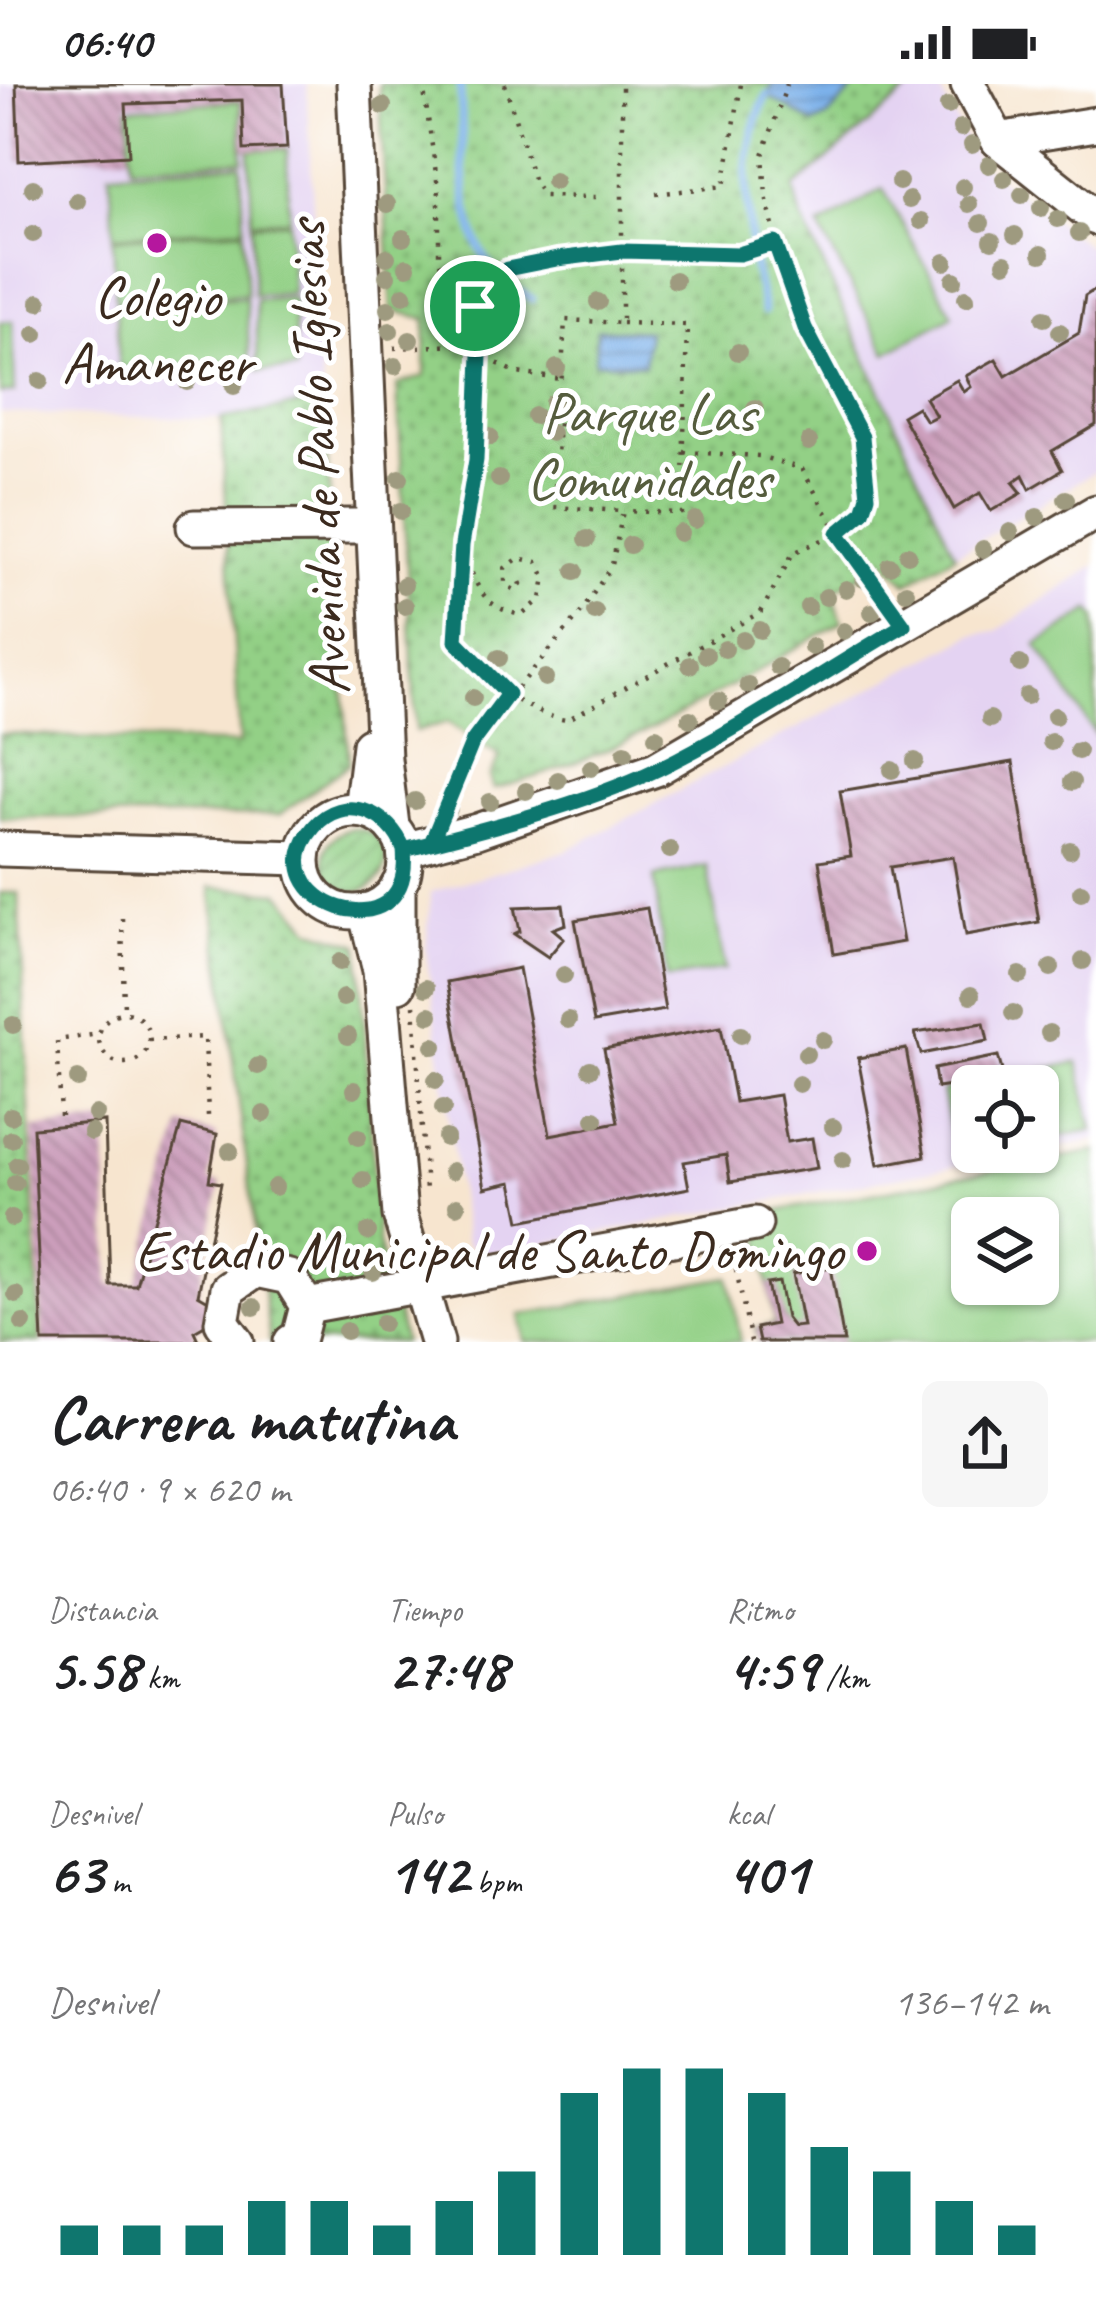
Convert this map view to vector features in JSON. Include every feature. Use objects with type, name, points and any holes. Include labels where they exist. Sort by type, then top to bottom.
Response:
[{"type":"street","name":"Avenida de Pablo Iglesias","points":[[333,84],[369,758],[361,809]]},
{"type":"street","name":"Avenida de Pablo Iglesias","points":[[354,84],[384,759],[409,840]]},
{"type":"street","points":[[968,84],[998,140],[1096,218]]},
{"type":"street","points":[[998,140],[1096,124]]},
{"type":"street","points":[[398,886],[364,911],[349,912],[320,900],[304,874],[302,858],[314,827],[328,816],[361,809],[409,840],[656,770],[1096,512]]},
{"type":"street","points":[[194,527],[357,526]]},
{"type":"street","points":[[409,840],[398,886],[397,970],[422,1286]]},
{"type":"street","points":[[0,849],[302,858]]},
{"type":"street","points":[[364,911],[380,970],[400,1215],[437,1342]]},
{"type":"street","points":[[307,1306],[755,1224]]},
{"type":"street","points":[[237,1342],[222,1322],[228,1289],[256,1270],[289,1277],[307,1306],[299,1336],[291,1342]]},
{"type":"path","points":[[423,84],[439,194],[440,260],[447,281],[475,306],[480,355],[475,485],[462,545],[456,641],[508,694],[542,718],[567,720],[761,612],[793,554],[838,533],[863,512],[868,496],[862,437],[805,328],[775,243],[763,155],[774,111],[787,84]]},
{"type":"path","points":[[505,84],[534,182],[544,196],[599,197]]},
{"type":"path","points":[[622,84],[622,323]]},
{"type":"path","points":[[656,194],[724,185],[731,168],[741,84]]},
{"type":"path","points":[[475,306],[507,269],[622,251],[739,254],[775,243]]},
{"type":"path","points":[[565,320],[687,325],[682,513],[554,507],[561,379],[565,320]]},
{"type":"path","points":[[384,349],[460,345],[518,374],[561,379]]},
{"type":"path","points":[[683,452],[759,456],[802,469],[838,533],[904,625]]},
{"type":"path","points":[[409,840],[473,741],[580,614],[612,565],[623,511]]},
{"type":"path","points":[[462,545],[483,600],[500,611],[522,615],[541,599],[545,577],[537,562],[519,558],[505,568],[505,583],[514,590],[521,584],[517,575]]},
{"type":"path","points":[[122,918],[124,1012]]},
{"type":"path","points":[[124,1012],[145,1023],[149,1040],[141,1057],[118,1063],[104,1053],[99,1034],[107,1018],[124,1012]]},
{"type":"path","points":[[61,1116],[56,1040],[99,1034]]},
{"type":"path","points":[[149,1040],[205,1037],[208,1116]]},
{"type":"path","points":[[736,1269],[751,1342]]},
{"type":"shaded area","name":"Colegio Amanecer","points":[[0,84],[307,84],[323,401],[221,419],[0,413]]},
{"type":"shaded area","points":[[917,84],[937,84],[978,162],[1096,252],[1096,471],[955,555],[801,216],[794,188]]},
{"type":"shaded area","points":[[1096,565],[1096,1140],[1059,1147],[1059,1065],[951,1065],[951,1167],[483,1255],[466,1243],[426,951],[431,892],[566,851],[972,635],[997,631]]},
{"type":"green space","name":"Parque Las Comunidades","points":[[379,84],[916,84],[794,188],[801,216],[955,555],[907,583],[884,560],[833,592],[842,622],[673,718],[540,775],[493,789],[490,777],[500,757],[448,722],[416,731],[397,385],[425,376],[426,319],[392,310]]},
{"type":"green space","points":[[240,101],[243,160],[131,166],[128,108]]},
{"type":"green space","points":[[287,149],[289,220],[252,221],[249,150]]},
{"type":"green space","points":[[241,164],[244,228],[114,236],[110,172]]},
{"type":"green space","points":[[883,189],[953,315],[887,353],[819,227]]},
{"type":"green space","points":[[289,222],[292,293],[254,295],[252,224]]},
{"type":"green space","points":[[243,230],[247,294],[116,302],[113,238]]},
{"type":"green space","points":[[246,298],[250,361],[119,368],[116,305]]},
{"type":"green space","points":[[293,298],[296,370],[258,371],[256,300]]},
{"type":"green space","points":[[13,321],[15,392],[0,393],[0,322]]},
{"type":"green space","points":[[323,401],[349,764],[279,815],[0,818],[0,734],[240,744],[221,419]]},
{"type":"green space","points":[[1091,610],[1096,618],[1096,735],[1037,645]]},
{"type":"green space","points":[[355,829],[377,838],[386,860],[377,882],[355,891],[333,882],[324,860],[333,838]]},
{"type":"green space","points":[[707,866],[725,969],[667,979],[654,877]]},
{"type":"green space","points":[[211,887],[280,892],[312,930],[359,944],[378,1242],[404,1342],[270,1342]]},
{"type":"green space","points":[[0,893],[19,893],[40,1342],[0,1342]]},
{"type":"green space","points":[[1078,1062],[1093,1130],[1059,1136],[1059,1066]]},
{"type":"green space","points":[[951,1089],[951,1135],[942,1091]]},
{"type":"green space","name":"Estadio Municipal de Santo Domingo","points":[[1096,1151],[1096,1342],[759,1342],[756,1328],[775,1323],[756,1215],[979,1173],[1059,1173],[1059,1158]]},
{"type":"green space","points":[[729,1277],[741,1342],[525,1342],[520,1315]]},
{"type":"water","points":[[773,84],[859,84],[828,117],[814,124],[767,95]]},
{"type":"water","points":[[597,329],[648,331],[644,365],[595,362]]},
{"type":"building","points":[[16,84],[283,84],[287,148],[244,150],[242,100],[126,104],[129,155],[19,161]]},
{"type":"building","points":[[1096,289],[1096,425],[1052,451],[1062,470],[1030,489],[1023,475],[1013,482],[1022,493],[991,511],[980,493],[954,509],[902,416],[917,407],[926,421],[936,416],[925,398],[957,380],[964,392],[971,387],[966,376],[996,359],[1006,376],[1079,333],[1085,296]]},
{"type":"building","points":[[1013,762],[1039,922],[966,935],[953,857],[890,867],[903,942],[834,954],[819,861],[851,856],[840,791]]},
{"type":"building","points":[[563,905],[566,924],[553,929],[564,938],[548,957],[514,934],[520,931],[515,907]]},
{"type":"building","points":[[647,908],[665,1010],[594,1022],[575,920]]},
{"type":"building","points":[[519,968],[550,1135],[618,1122],[604,1049],[721,1027],[735,1102],[779,1095],[787,1142],[812,1138],[817,1168],[730,1182],[726,1155],[684,1162],[689,1188],[520,1221],[512,1182],[485,1188],[447,982]]},
{"type":"building","points":[[984,1023],[988,1041],[921,1054],[915,1033]]},
{"type":"building","points":[[906,1049],[925,1156],[878,1165],[858,1058]]},
{"type":"building","points":[[998,1056],[1000,1065],[954,1065]]},
{"type":"building","points":[[951,1066],[951,1086],[937,1088],[934,1069]]},
{"type":"building","points":[[105,1122],[110,1285],[136,1285],[181,1125],[217,1134],[209,1181],[221,1183],[198,1295],[210,1302],[208,1323],[194,1331],[199,1342],[43,1342],[33,1128]]},
{"type":"building","points":[[831,1267],[844,1342],[759,1342],[756,1328],[775,1324],[767,1284],[779,1282],[786,1318],[793,1327],[803,1326],[793,1274]]},
{"type":"waterway","points":[[460,84],[467,206],[494,272]]},
{"type":"waterway","points":[[751,244],[747,168],[753,132],[767,95]]},
{"type":"waterway","points":[[753,261],[764,311]]},
{"type":"waterway","points":[[510,286],[532,299]]},
{"type":"place","name":"Colegio Amanecer","points":[[157,243]]},
{"type":"place","name":"Estadio Municipal de Santo Domingo","points":[[867,1251]]},
{"type":"route","points":[[475,306],[480,355],[475,485],[462,545],[454,612],[456,641],[465,656],[508,694],[473,741],[431,843],[404,850],[392,826],[361,809],[328,816],[314,827],[302,858],[304,874],[320,900],[349,912],[378,906],[389,897],[403,874],[404,850],[431,843],[477,831],[656,770],[904,625],[838,533],[863,512],[868,496],[862,437],[805,328],[775,243],[739,254],[622,251],[507,269],[475,306]]}]
